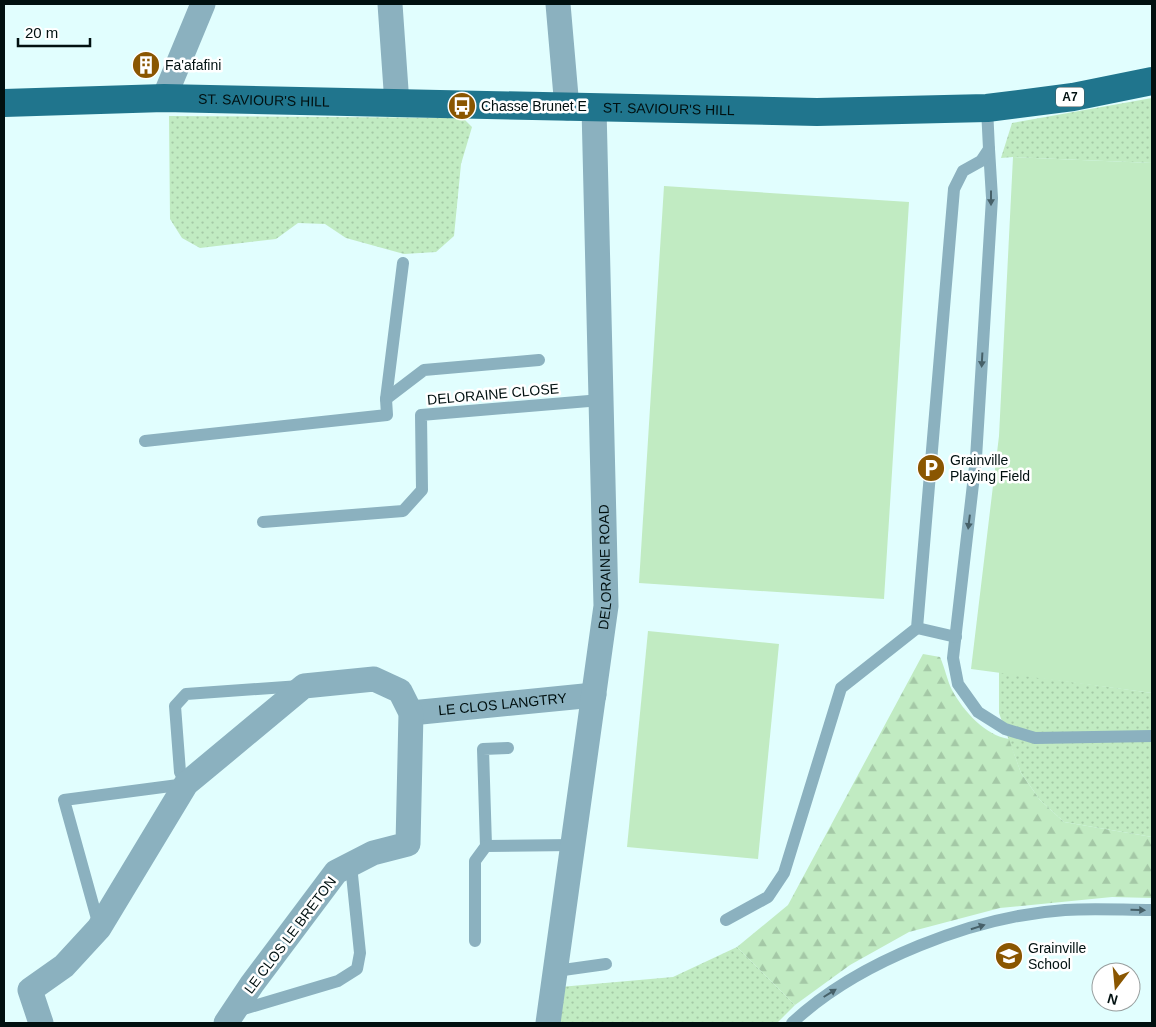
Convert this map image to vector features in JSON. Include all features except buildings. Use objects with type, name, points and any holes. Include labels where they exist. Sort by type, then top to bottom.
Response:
[{"type":"main road","name":"ST. SAVIOUR'S HILL","points":[[4,102],[164,98],[817,112],[988,108],[1073,97],[1152,81]]},
{"type":"street","points":[[164,98],[202,4]]},
{"type":"street","points":[[390,4],[397,104]]},
{"type":"street","points":[[558,4],[567,108]]},
{"type":"street","name":"DELORAINE ROAD","points":[[544,1022],[556,971],[606,606],[594,108]]},
{"type":"street","points":[[41,1023],[30,990],[64,966],[99,928],[186,784],[304,686],[374,679],[400,691],[411,712]]},
{"type":"street","name":"LE CLOS LANGTRY","points":[[411,712],[594,696]]},
{"type":"street","name":"LE CLOS LE BRETON","points":[[230,1017],[336,872],[373,853],[408,844],[411,712]]},
{"type":"lane","points":[[988,108],[992,198],[976,458],[953,658],[958,684],[978,712],[1006,729],[1036,738],[1152,736]]},
{"type":"lane","points":[[726,920],[768,897],[784,873],[841,688],[918,628],[954,190],[963,171],[981,161],[989,149]]},
{"type":"lane","points":[[145,441],[387,415],[386,399],[403,263]]},
{"type":"lane","points":[[386,399],[424,370],[539,360]]},
{"type":"lane","name":"DELORAINE CLOSE","points":[[263,522],[403,511],[422,490],[421,415],[601,400]]},
{"type":"lane","points":[[918,628],[956,637]]},
{"type":"lane","points":[[99,928],[64,800],[186,784],[180,772],[175,706],[186,694],[304,686]]},
{"type":"lane","points":[[475,941],[474,861],[486,846],[483,749],[508,748]]},
{"type":"lane","points":[[486,846],[574,845]]},
{"type":"lane","name":"LE CLOS LE BRETON","points":[[230,1017],[338,981],[357,968],[360,953],[351,865]]},
{"type":"lane","points":[[792,1023],[812,1005],[870,968],[916,947],[999,920],[1064,910],[1152,910]]},
{"type":"lane","points":[[556,971],[606,964]]},
{"type":"green space","points":[[1152,98],[1152,163],[1001,158],[1012,123]]},
{"type":"green space","points":[[169,116],[463,118],[472,127],[461,164],[454,236],[436,252],[404,254],[346,238],[325,224],[298,223],[276,239],[200,248],[182,238],[170,219]]},
{"type":"green space","points":[[1013,157],[1152,163],[1152,693],[971,669],[999,436]]},
{"type":"green space","points":[[664,186],[909,202],[884,599],[639,583]]},
{"type":"green space","points":[[648,631],[779,644],[758,859],[627,847]]},
{"type":"green space","points":[[923,654],[940,657],[952,690],[976,721],[992,733],[1009,739],[1021,773],[1040,800],[1064,822],[1152,837],[1152,898],[1112,897],[1000,908],[909,932],[850,965],[795,1005],[737,947],[788,905]]},
{"type":"green space","points":[[999,672],[1152,693],[1152,837],[1064,822],[1040,800],[1021,773],[999,713]]},
{"type":"green space","points":[[737,947],[795,1005],[777,1023],[557,1023],[560,987],[673,977]]},
{"type":"place","name":"Fa'afafini","points":[[146,65]]},
{"type":"place","name":"Chasse Brunet E","points":[[462,106]]},
{"type":"place","name":"Grainville Playing Field","points":[[931,468]]},
{"type":"place","name":"Grainville School","points":[[1009,956]]}]
